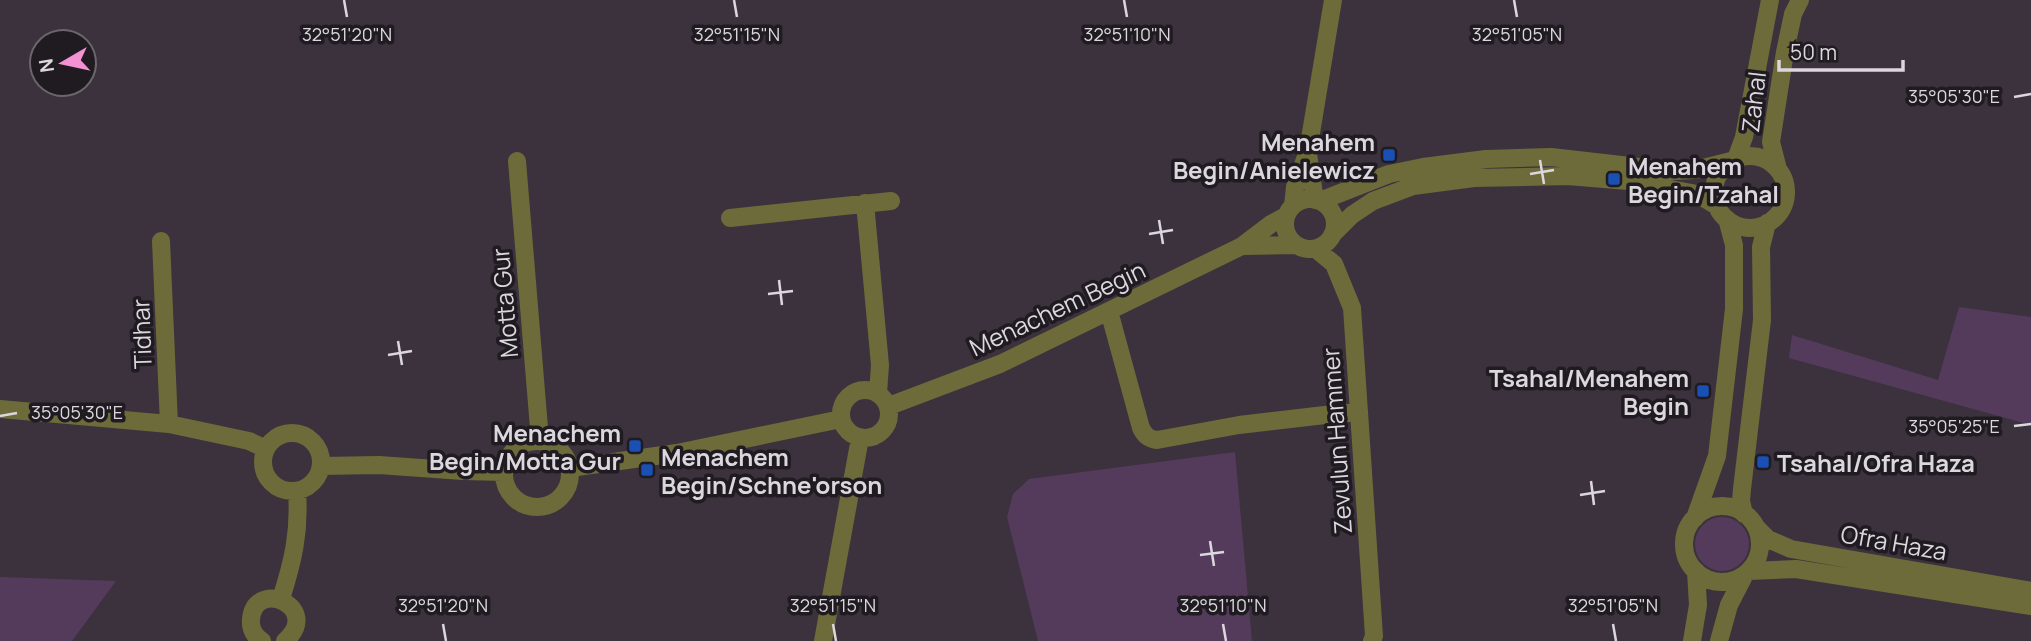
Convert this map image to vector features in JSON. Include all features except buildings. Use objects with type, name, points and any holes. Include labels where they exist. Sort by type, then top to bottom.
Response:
[{"type":"street","points":[[1289,211],[1300,201],[1318,201],[1389,174],[1486,159],[1551,157],[1674,171],[1695,170],[1755,156],[1772,163],[1778,169],[1786,188],[1786,199],[1782,209],[1767,223],[1751,228],[1742,227],[1697,194],[1628,181],[1568,176],[1474,178],[1413,186],[1373,201],[1352,215],[1324,245],[1307,249],[1296,245],[1286,233],[1289,211],[1308,151],[1333,0]]},
{"type":"street","name":"Zahal","points":[[1778,169],[1771,142],[1785,52],[1793,14],[1800,0]]},
{"type":"street","name":"Zahal","points":[[1734,160],[1744,137],[1770,2]]},
{"type":"street","points":[[1308,151],[1318,201],[1332,214],[1335,222],[1332,235]]},
{"type":"street","points":[[1734,160],[1718,176],[1714,196],[1734,245],[1734,309],[1717,456],[1685,544],[1689,562],[1705,578],[1722,582],[1734,580],[1747,573]]},
{"type":"street","name":"Motta Gur","points":[[517,161],[540,440]]},
{"type":"street","points":[[730,218],[891,201]]},
{"type":"street","points":[[866,203],[880,365],[884,400],[890,418],[881,433],[874,437],[860,438],[850,433],[841,419],[842,408],[851,394],[867,389],[884,400]]},
{"type":"street","name":"Menachem Begin","points":[[884,400],[1000,364],[1242,246],[1289,211]]},
{"type":"street","points":[[1719,641],[1728,606],[1756,561],[1759,550],[1759,538],[1741,501],[1762,320],[1761,247],[1767,223]]},
{"type":"street","name":"Tidhar","points":[[161,241],[169,424]]},
{"type":"street","name":"Menachem Begin","points":[[1242,246],[1296,245]]},
{"type":"street","name":"Zevulun Hammer","points":[[1316,249],[1334,264],[1352,308],[1374,636],[1372,641]]},
{"type":"street","points":[[1109,311],[1142,428],[1144,434],[1151,439],[1239,425],[1359,411]]},
{"type":"street","points":[[0,410],[169,424],[249,441],[266,449]]},
{"type":"street","points":[[569,468],[677,453],[841,419]]},
{"type":"street","points":[[300,434],[316,446],[321,466],[312,484],[296,491],[284,491],[267,479],[262,459],[266,449],[280,435],[300,434]]},
{"type":"street","points":[[823,641],[860,438]]},
{"type":"street","points":[[540,440],[561,450],[568,459],[569,468],[569,485],[563,495],[554,503],[543,507],[522,504],[512,496],[506,487],[503,472],[513,451],[522,444],[540,440]]},
{"type":"street","points":[[321,466],[379,465],[503,472]]},
{"type":"street","points":[[281,599],[296,548],[299,524],[296,491]]},
{"type":"street","points":[[1695,517],[1710,508],[1722,506],[1734,508],[1750,520]]},
{"type":"street","name":"Ofra Haza","points":[[1750,520],[1768,538],[1791,549],[2031,591]]},
{"type":"street","name":"Ofra Haza","points":[[1747,573],[1796,569],[2031,606]]},
{"type":"street","points":[[1692,641],[1698,605],[1696,571]]},
{"type":"street","points":[[262,641],[250,626],[251,614],[261,601],[268,598],[281,599],[290,605],[296,620],[292,639]]},
{"type":"shaded area","points":[[1959,307],[2031,317],[2031,425],[1789,358],[1792,335],[1938,380]]},
{"type":"shaded area","points":[[1235,452],[1252,641],[1038,641],[1007,517],[1013,494],[1029,479]]},
{"type":"shaded area","points":[[1722,517],[1741,525],[1749,544],[1741,563],[1722,571],[1703,563],[1695,544],[1703,525]]},
{"type":"shaded area","points":[[0,577],[116,581],[72,641],[0,641]]},
{"type":"place","name":"Menahem Begin/Anielewicz","points":[[1389,155]]},
{"type":"place","name":"Menahem Begin/Tzahal","points":[[1614,179]]},
{"type":"place","name":"Tsahal/Menahem Begin","points":[[1703,391]]},
{"type":"place","name":"Menachem Begin/Motta Gur","points":[[635,446]]},
{"type":"place","name":"Tsahal/Ofra Haza","points":[[1763,462]]},
{"type":"place","name":"Menachem Begin/Schne'orson","points":[[647,470]]}]
